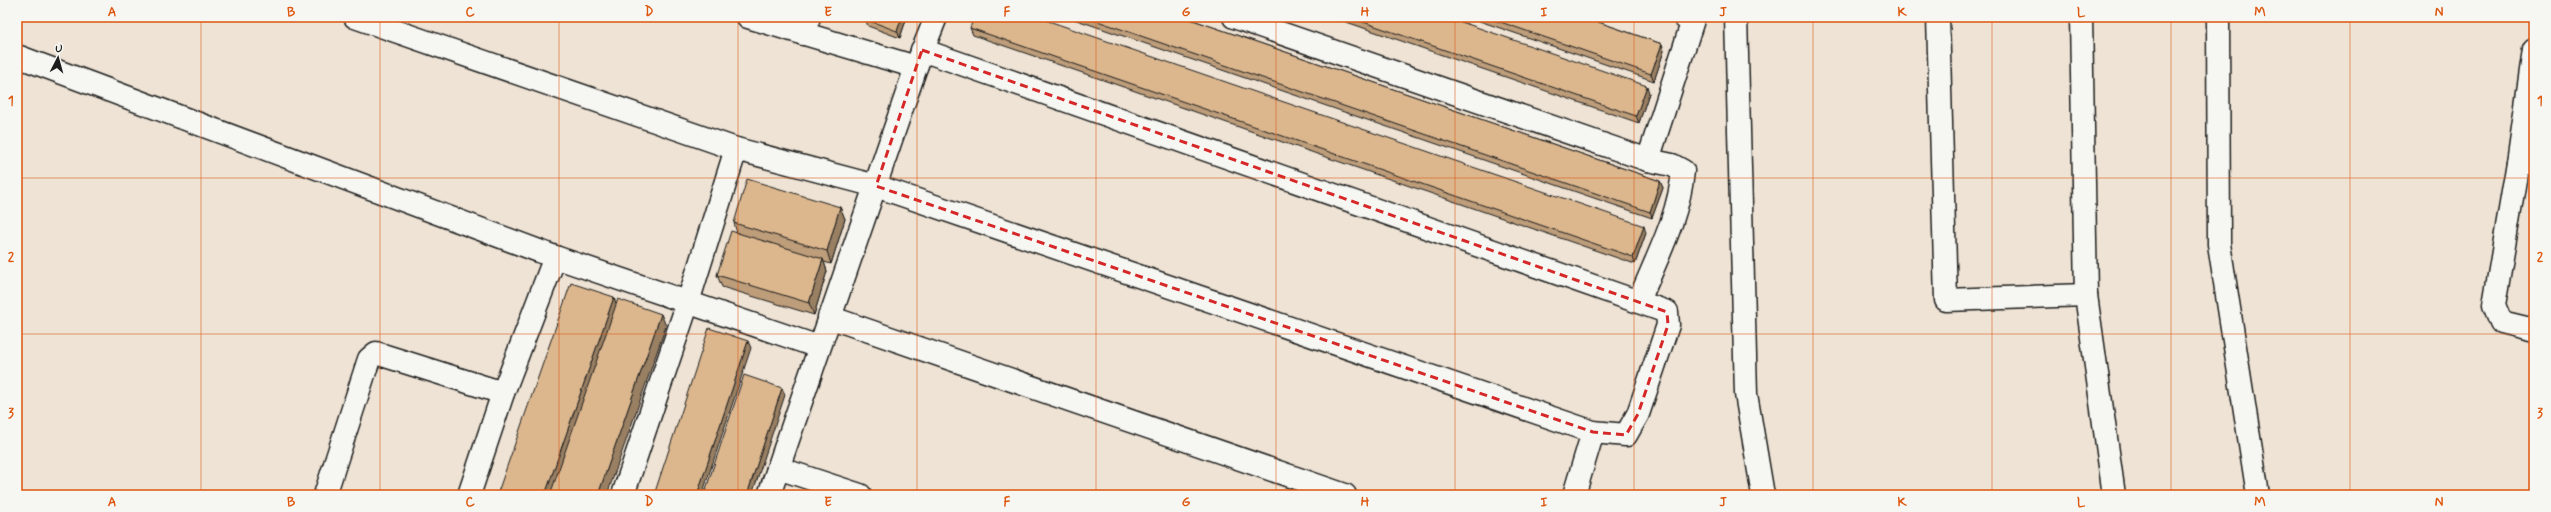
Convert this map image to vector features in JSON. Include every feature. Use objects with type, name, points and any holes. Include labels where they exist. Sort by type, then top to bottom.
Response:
[{"type":"street","points":[[355,17],[736,149],[876,186],[1593,432],[1626,435],[1638,414],[1668,324],[1668,312],[919,59],[806,26],[748,17]]},
{"type":"street","points":[[769,495],[919,59],[936,17]]},
{"type":"street","points":[[1234,17],[1648,160],[1672,165],[1683,172],[1682,187],[1670,226],[1638,301]]},
{"type":"street","points":[[1736,17],[1746,394],[1764,495]]},
{"type":"street","points":[[1938,17],[1946,300],[2086,295]]},
{"type":"street","points":[[2081,17],[2086,295],[2114,495]]},
{"type":"street","points":[[2218,17],[2219,244],[2258,495]]},
{"type":"street","points":[[1648,160],[1691,18]]},
{"type":"street","points":[[2534,49],[2526,163],[2494,305],[2501,322],[2534,330]]},
{"type":"street","points":[[17,56],[555,257],[819,348]]},
{"type":"street","points":[[623,495],[688,302],[736,149]]},
{"type":"street","points":[[469,495],[503,393],[555,257]]},
{"type":"street","points":[[829,317],[1345,495]]},
{"type":"street","points":[[325,495],[369,359],[376,353],[503,393]]},
{"type":"street","points":[[1574,495],[1593,432]]},
{"type":"street","points":[[778,468],[860,495]]},
{"type":"highlighted area","points":[[922,50],[1667,312],[1668,325],[1638,414],[1626,435],[1593,432],[876,186]]},
{"type":"building","points":[[866,17],[902,17],[897,31],[865,19]]},
{"type":"building","points":[[974,17],[1037,17],[1644,226],[1633,257],[970,28]]},
{"type":"building","points":[[1086,17],[1184,17],[1660,181],[1650,212]]},
{"type":"building","points":[[1349,17],[1447,17],[1647,86],[1636,116]]},
{"type":"building","points":[[1486,17],[1584,17],[1662,44],[1651,74]]},
{"type":"building","points":[[747,179],[840,207],[827,251],[734,223]]},
{"type":"building","points":[[731,231],[823,259],[809,303],[717,275]]},
{"type":"building","points":[[571,283],[614,297],[545,495],[497,495]]},
{"type":"building","points":[[618,299],[661,314],[598,495],[550,495]]},
{"type":"building","points":[[709,328],[748,341],[697,495],[654,495]]},
{"type":"building","points":[[744,375],[782,388],[747,495],[704,495]]}]
